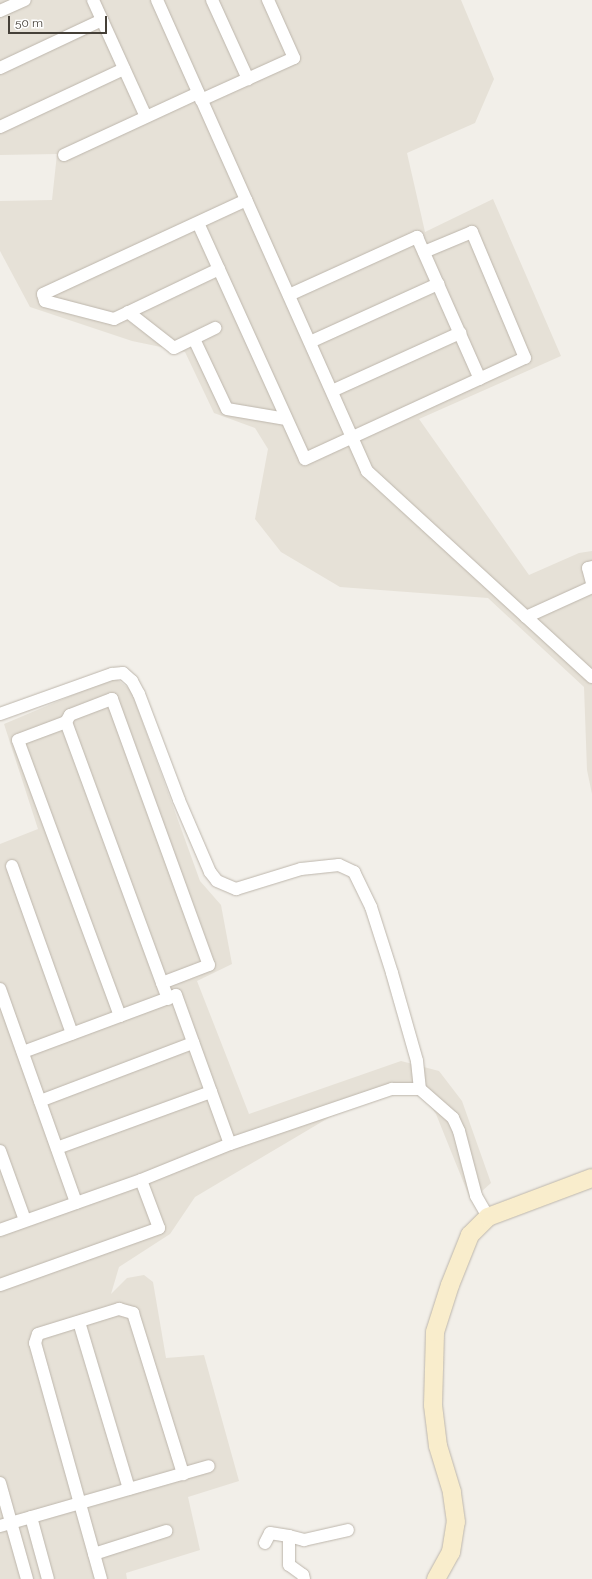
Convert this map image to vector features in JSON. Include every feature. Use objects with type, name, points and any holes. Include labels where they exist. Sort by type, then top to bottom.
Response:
[{"type":"street","points":[[0,12],[25,0]]},
{"type":"street","points":[[92,0],[146,117]]},
{"type":"street","points":[[156,0],[367,471],[592,677]]},
{"type":"street","points":[[212,0],[248,79]]},
{"type":"street","points":[[64,155],[146,117],[248,79],[294,58],[268,0]]},
{"type":"street","points":[[0,68],[102,20]]},
{"type":"street","points":[[0,127],[124,69]]},
{"type":"street","points":[[219,269],[114,319],[44,301],[43,294],[246,200]]},
{"type":"street","points":[[198,223],[305,459],[525,358],[472,232],[424,252]]},
{"type":"street","points":[[289,295],[417,238],[480,379]]},
{"type":"street","points":[[310,342],[438,284]]},
{"type":"street","points":[[128,312],[174,348],[215,328]]},
{"type":"street","points":[[332,391],[460,333]]},
{"type":"street","points":[[194,338],[227,409],[286,419]]},
{"type":"street","points":[[592,567],[588,568],[592,583]]},
{"type":"street","points":[[526,617],[592,587]]},
{"type":"street","points":[[0,714],[112,674],[123,673],[132,681],[139,694],[179,800],[210,872],[217,882],[236,889],[301,869],[339,865],[354,872],[370,907],[392,973],[417,1061],[420,1089]]},
{"type":"street","points":[[120,1016],[18,740],[66,722],[70,715],[112,699],[209,965],[162,983]]},
{"type":"street","points":[[66,722],[168,999]]},
{"type":"street","points":[[12,866],[72,1034]]},
{"type":"street","points":[[0,989],[76,1203]]},
{"type":"street","points":[[23,1052],[176,995],[230,1144]]},
{"type":"street","points":[[40,1101],[193,1043]]},
{"type":"street","points":[[0,1230],[141,1180],[230,1144],[392,1089],[420,1089],[453,1118],[459,1131],[476,1196],[488,1217]]},
{"type":"street","points":[[57,1148],[211,1092]]},
{"type":"street","points":[[0,1151],[25,1220]]},
{"type":"street","points":[[436,1579],[451,1552],[456,1522],[452,1492],[438,1446],[433,1405],[435,1332],[470,1235],[488,1217],[592,1178]]},
{"type":"street","points":[[0,1285],[159,1228],[141,1180]]},
{"type":"street","points":[[101,1579],[34,1343],[36,1336],[41,1332],[119,1309],[133,1313],[183,1474]]},
{"type":"street","points":[[79,1322],[128,1489]]},
{"type":"street","points":[[6,1524],[209,1466]]},
{"type":"street","points":[[0,1483],[6,1524],[27,1579]]},
{"type":"street","points":[[31,1517],[48,1579]]},
{"type":"street","points":[[265,1543],[270,1533],[304,1540],[348,1530]]},
{"type":"street","points":[[94,1554],[166,1531]]},
{"type":"street","points":[[289,1536],[289,1564],[303,1575],[304,1579]]},
{"type":"shaded area","points":[[0,0],[461,0],[494,79],[475,123],[407,153],[425,232],[493,199],[561,356],[419,419],[529,575],[579,553],[592,551],[592,794],[587,770],[584,687],[488,598],[340,587],[281,552],[255,519],[268,449],[255,428],[214,413],[185,352],[132,341],[30,307],[0,251],[0,201],[52,200],[57,154],[0,155]]},
{"type":"shaded area","points":[[117,679],[131,690],[200,881],[221,905],[232,964],[197,981],[249,1114],[401,1061],[439,1071],[462,1101],[491,1183],[471,1201],[436,1114],[420,1092],[399,1090],[330,1117],[195,1197],[170,1234],[119,1267],[111,1294],[127,1278],[144,1275],[153,1282],[166,1358],[204,1355],[239,1481],[188,1497],[200,1550],[126,1573],[127,1579],[0,1579],[0,844],[38,829],[4,724],[101,683]]}]
